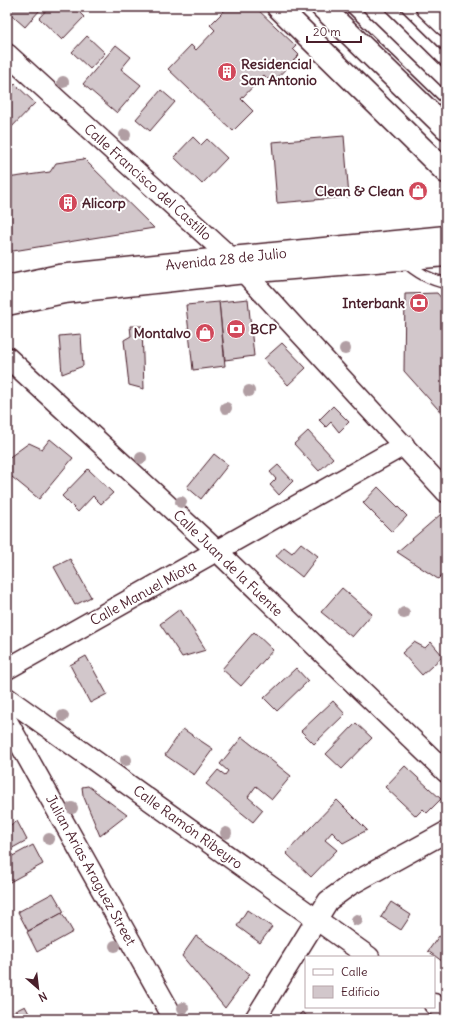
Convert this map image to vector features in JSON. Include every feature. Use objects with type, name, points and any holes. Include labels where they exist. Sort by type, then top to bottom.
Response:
[{"type":"main road","points":[[278,7],[446,172]]},
{"type":"main road","points":[[322,7],[446,128]]},
{"type":"main road","points":[[427,7],[446,25]]},
{"type":"main road","name":"Avenida 28 de Julio","points":[[7,304],[64,292],[238,265],[446,237]]},
{"type":"main road","name":"Avenida 28 de Julio","points":[[7,287],[59,276],[238,265],[401,259],[446,255]]},
{"type":"street","name":"Calle Francisco del Castillo","points":[[7,54],[238,265],[446,492]]},
{"type":"street","name":"Calle Juan de la Fuente","points":[[7,357],[217,551],[446,772]]},
{"type":"street","name":"Calle Manuel Miota","points":[[7,669],[404,445]]},
{"type":"street","name":"Calle Ramón Ribeyro","points":[[7,698],[318,919],[368,956]]},
{"type":"street","name":"Julian Arias Araguez Street","points":[[7,721],[174,1019]]},
{"type":"street","points":[[255,1019],[328,901],[350,885],[446,832]]},
{"type":"street","points":[[435,1005],[446,1013]]},
{"type":"lane","points":[[351,7],[446,99]]},
{"type":"lane","points":[[390,7],[446,62]]},
{"type":"lane","points":[[401,259],[414,270],[426,277],[446,283]]},
{"type":"building","points":[[7,7],[36,7],[40,10],[25,27],[7,11]]},
{"type":"building","points":[[49,7],[74,7],[84,17],[62,40],[39,18]]},
{"type":"building","name":"Residencial San Antonio","points":[[228,7],[255,7],[296,46],[293,49],[299,55],[272,83],[264,75],[241,99],[253,111],[233,131],[168,69],[191,45],[196,50],[215,30],[210,25]]},
{"type":"building","points":[[87,36],[105,53],[90,69],[72,52]]},
{"type":"building","points":[[116,45],[131,57],[121,69],[141,85],[117,113],[83,84]]},
{"type":"building","points":[[15,84],[35,103],[7,132],[7,93]]},
{"type":"building","points":[[161,90],[175,102],[150,131],[136,119]]},
{"type":"building","points":[[344,136],[349,197],[277,203],[272,142]]},
{"type":"building","points":[[193,137],[201,145],[207,139],[227,158],[202,184],[174,157]]},
{"type":"building","name":"Alicorp","points":[[84,159],[154,228],[7,252],[7,178],[50,172],[56,163]]},
{"type":"building","points":[[437,293],[444,301],[446,307],[446,418],[404,371],[405,294]]},
{"type":"building","name":"BCP","points":[[248,299],[254,356],[225,360],[219,302]]},
{"type":"building","name":"Montalvo","points":[[219,302],[225,366],[193,370],[186,305]]},
{"type":"building","points":[[130,326],[142,326],[144,389],[129,385],[124,340],[131,336]]},
{"type":"building","points":[[81,334],[83,366],[62,374],[59,336]]},
{"type":"building","points":[[282,343],[306,368],[288,385],[264,359]]},
{"type":"building","points":[[333,406],[349,422],[339,432],[331,422],[326,427],[319,420]]},
{"type":"building","points":[[308,431],[333,458],[319,471],[294,444]]},
{"type":"building","points":[[50,439],[73,458],[39,499],[7,473],[7,459],[29,443],[42,449]]},
{"type":"building","points":[[214,454],[228,465],[201,499],[187,487]]},
{"type":"building","points":[[278,465],[293,481],[279,495],[270,485],[276,479],[270,472]]},
{"type":"building","points":[[88,469],[113,493],[101,504],[93,496],[78,512],[62,496]]},
{"type":"building","points":[[378,487],[407,516],[392,532],[363,503]]},
{"type":"building","points":[[441,514],[446,520],[446,571],[438,579],[397,552]]},
{"type":"building","points":[[301,543],[318,556],[302,577],[276,556],[284,547],[292,553]]},
{"type":"building","points":[[70,559],[91,597],[75,605],[54,567]]},
{"type":"building","points":[[342,588],[372,614],[352,637],[321,612]]},
{"type":"building","points":[[180,609],[206,650],[182,657],[160,624]]},
{"type":"building","points":[[254,632],[273,650],[241,686],[222,669]]},
{"type":"building","points":[[414,642],[425,648],[431,642],[443,656],[422,675],[402,653]]},
{"type":"building","points":[[86,656],[107,694],[90,703],[70,665]]},
{"type":"building","points":[[296,668],[308,681],[277,711],[264,698]]},
{"type":"building","points":[[333,701],[345,714],[314,744],[301,731]]},
{"type":"building","points":[[356,723],[372,738],[342,769],[326,754]]},
{"type":"building","points":[[183,729],[213,749],[194,775],[165,755]]},
{"type":"building","points":[[242,737],[291,776],[272,799],[256,786],[248,797],[263,810],[253,822],[206,784],[218,770],[225,775],[228,771],[220,764]]},
{"type":"building","points":[[405,766],[441,799],[427,813],[423,809],[416,816],[385,787]]},
{"type":"building","points":[[88,786],[127,815],[100,836],[83,795],[82,787]]},
{"type":"building","points":[[337,800],[367,830],[343,843],[332,832],[325,840],[337,850],[311,877],[286,853]]},
{"type":"building","points":[[17,821],[27,840],[7,851],[7,827]]},
{"type":"building","points":[[33,845],[43,864],[8,883],[7,859]]},
{"type":"building","points":[[53,893],[64,912],[28,931],[18,912]]},
{"type":"building","points":[[391,902],[411,915],[401,930],[381,917]]},
{"type":"building","points":[[247,910],[272,927],[260,943],[237,926]]},
{"type":"building","points":[[62,913],[73,932],[37,952],[27,932]]},
{"type":"building","points":[[196,936],[250,974],[225,1008],[182,956]]},
{"type":"building","points":[[439,936],[446,940],[446,964],[435,956],[428,951]]},
{"type":"building","points":[[25,1006],[32,1019],[7,1019],[7,1015]]},
{"type":"building","points":[[302,1012],[311,1019],[296,1019]]},
{"type":"place","name":"Residencial San Antonio","points":[[227,72]]},
{"type":"place","name":"Clean & Clean","points":[[418,191]]},
{"type":"place","name":"Alicorp","points":[[68,203]]},
{"type":"place","name":"Interbank","points":[[419,303]]},
{"type":"place","name":"BCP","points":[[236,329]]},
{"type":"place","name":"Montalvo","points":[[205,333]]}]
